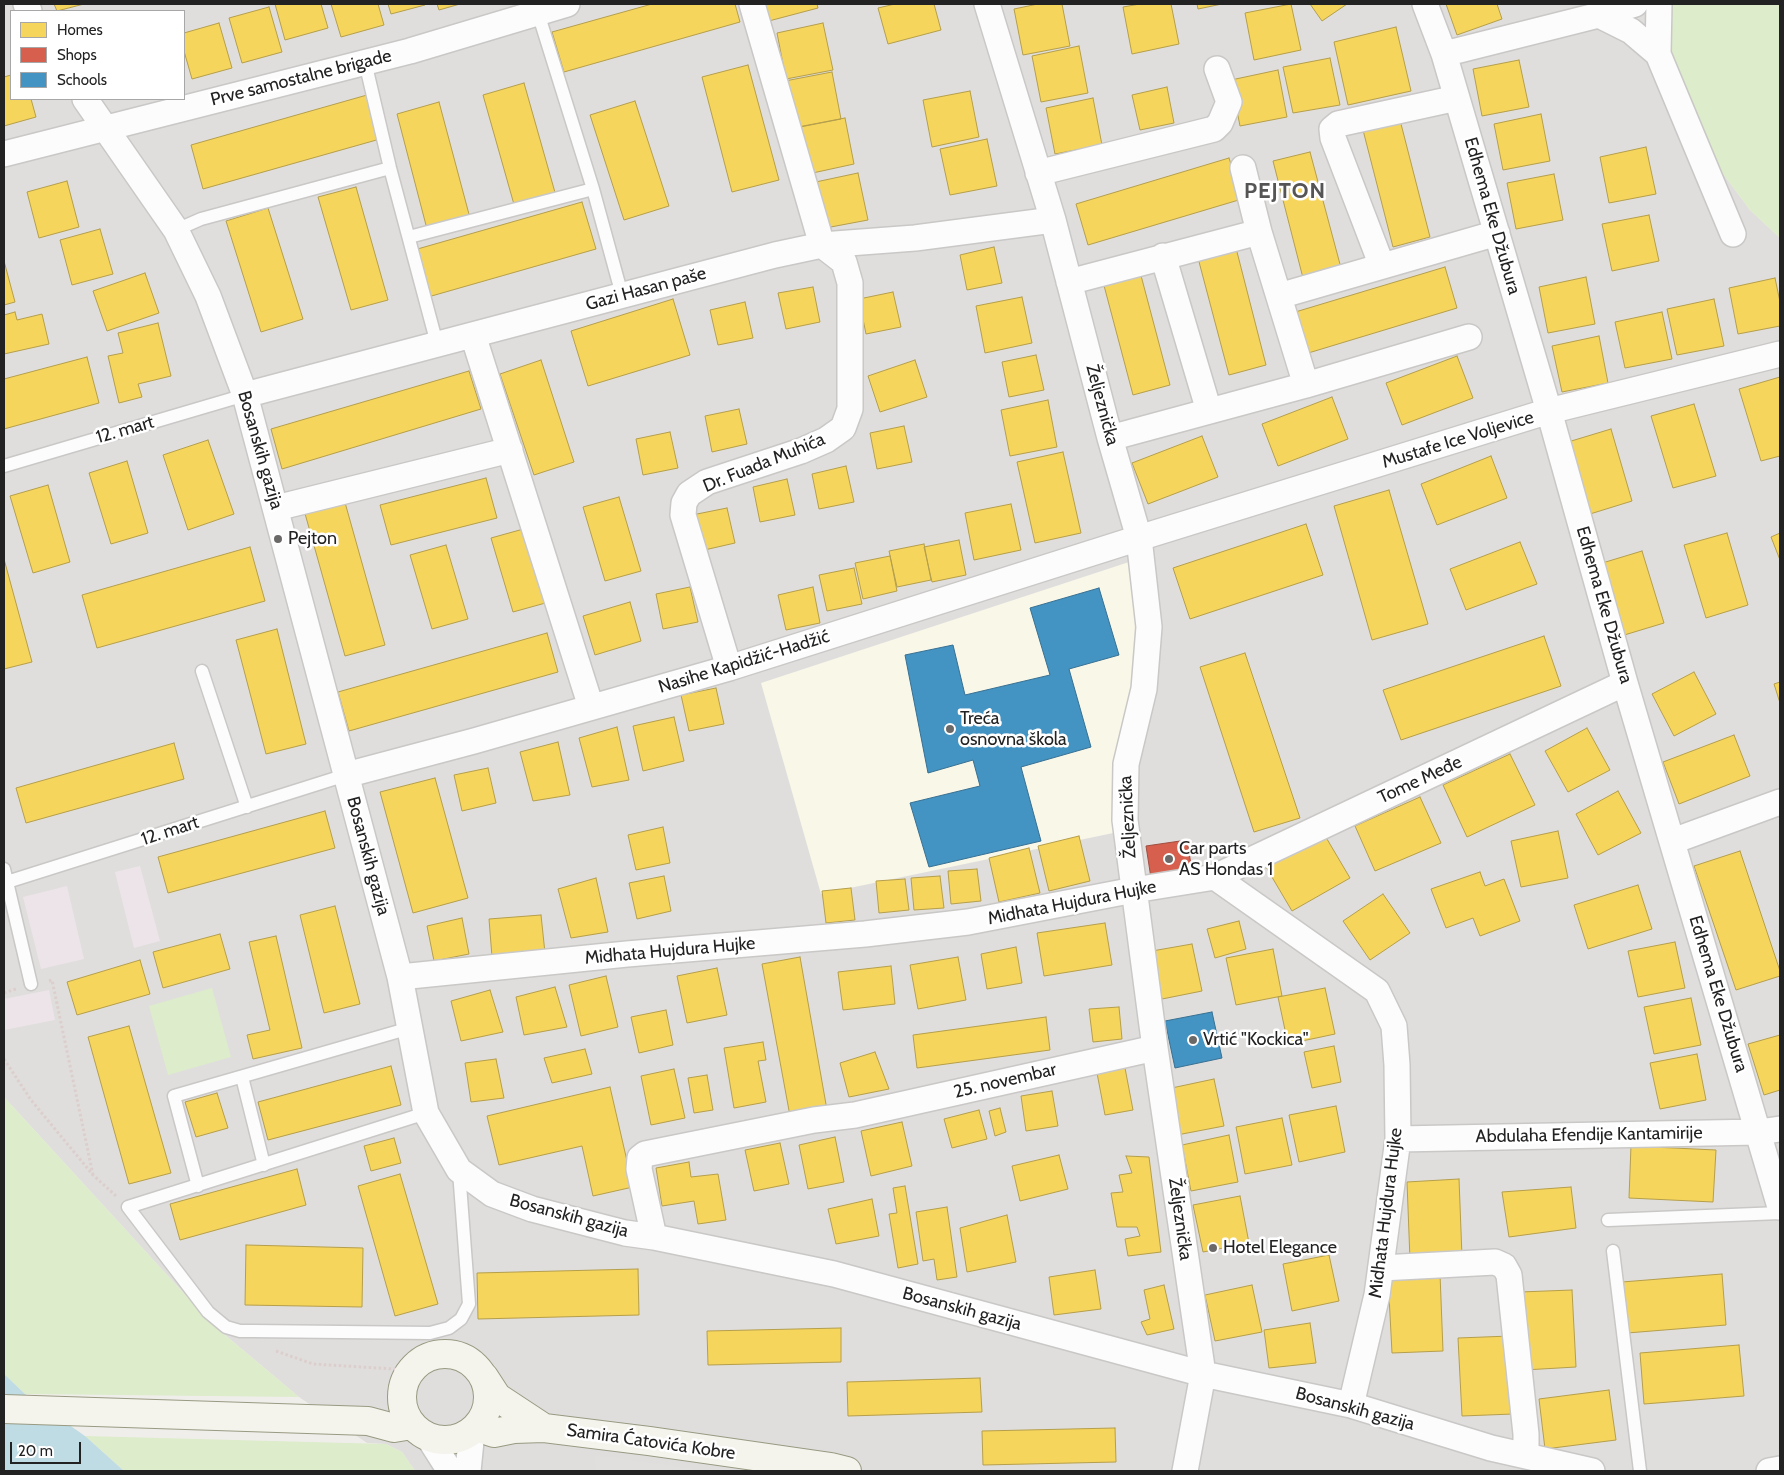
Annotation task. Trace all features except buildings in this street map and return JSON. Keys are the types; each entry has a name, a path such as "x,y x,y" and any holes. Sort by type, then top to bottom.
{"main road":[{"path":"364,1421 393,1404 408,1373 421,1360 434,1354 449,1353 463,1357 475,1365 497,1397 544,1428"},
{"path":"408,1373 402,1388 401,1402 405,1414 421,1431"},
{"path":"4,1409 364,1421 394,1428 421,1431 447,1440 456,1439 474,1429 483,1418 489,1398 484,1377"},
{"name":"Samira Ćatovića Kobre","path":"474,1429 494,1433 514,1429 544,1428 678,1445 847,1471"}],"street":[{"name":"Prve samostalne brigade","path":"4,154 410,51 568,4"},
{"path":"752,4 822,245"},
{"name":"Željeznička","path":"987,4 1053,220 1138,538 1148,627 1144,690 1126,764 1125,820 1155,1048 1203,1374 1185,1471"},
{"name":"Edhema Eke Džubura","path":"1425,4 1444,54 1549,412 1625,683 1673,841 1770,1131 1780,1207"},
{"path":"1444,54 1636,4"},
{"path":"1659,4 1658,54 1733,234"},
{"path":"1599,15 1631,31 1658,54"},
{"path":"1038,173 1214,129 1220,124 1229,102 1217,68"},
{"path":"1382,266 1333,138 1332,129 1338,124 1457,98"},
{"name":"Bosanskih gazija","path":"86,100 176,230 208,296 245,395 400,977 426,1114 459,1170 492,1194 532,1209 625,1233 654,1237 834,1274 1203,1374 1351,1405 1491,1448 1592,1471"},
{"path":"1243,168 1259,232 1306,385"},
{"name":"Gazi Hasan paše","path":"245,395 774,255 822,245 915,238 1053,220"},
{"path":"1069,282 1259,232"},
{"path":"1278,296 1496,233"},
{"name":"Dr. Fuada Muhića","path":"729,668 683,515 684,503 689,494 707,482 802,451 826,440 843,428 850,409 850,283 844,262 822,245"},
{"path":"1163,256 1209,411"},
{"path":"473,335 591,707"},
{"path":"1110,438 1306,385 1469,337"},
{"name":"Mustafe Ice Voljevice","path":"1138,538 1549,412 1780,354"},
{"path":"276,508 510,450"},
{"name":"Nasihe Kapidžić-Hadžić","path":"346,775 729,668 1138,538"},
{"name":"Tome Međe","path":"1215,877 1625,683"},
{"path":"1673,841 1780,802"},
{"name":"Midhata Hujdura Hujke","path":"400,977 627,954 865,934 959,923 1134,890 1215,877 1377,991 1394,1026 1397,1065 1398,1139 1377,1296 1351,1405"},
{"name":"25. novembar","path":"654,1237 639,1169 640,1158 645,1154 814,1120 855,1115 1155,1048"},
{"name":"Abdulaha Efendije Kantamirije","path":"1398,1139 1770,1131"},
{"path":"1381,1268 1495,1262 1504,1266 1509,1275 1526,1434 1526,1456"},
{"path":"468,1471 474,1429"},
{"path":"421,1431 450,1471"},
{"path":"1768,1471 1780,1469"}],"lane":[{"path":"538,12 593,188 622,295"},
{"path":"365,62 390,168 437,344"},
{"path":"176,230 201,219 390,168"},
{"path":"409,237 593,188"},
{"name":"12. mart","path":"4,466 245,395"},
{"path":"202,671 247,806"},
{"name":"12. mart","path":"8,882 346,775"},
{"path":"4,869 31,984"},
{"path":"198,1186 174,1096 410,1028"},
{"path":"242,1077 264,1165"},
{"path":"426,1114 128,1207 208,1312 226,1327 252,1332 430,1333 448,1328 461,1319 469,1304 459,1170"},
{"path":"1608,1220 1780,1213"},
{"path":"1613,1251 1640,1471"}],"path":[{"path":"31,984 52,980 93,1174"},
{"path":"4,1059 31,1100 93,1174 128,1207"},
{"path":"268,1348 313,1364 408,1373"}],"shaded area":[{"path":"4,4 1666,4 1671,104 1750,210 1780,238 1780,1471 415,1471 402,1452 386,1444 367,1443 299,1397 212,1324 4,1097"},
{"name":"Treća osnovna škola","path":"1129,562 1142,643 1118,832 821,894 761,683"},
{"path":"140,866 160,941 134,948 115,872"},
{"path":"67,886 84,959 41,969 23,897"},
{"path":"49,990 55,1020 4,1030 4,999"},
{"path":"595,1455 708,1471 596,1471"}],"green space":[{"path":"1666,4 1780,4 1780,238 1750,210 1671,104"},
{"path":"212,988 231,1057 168,1075 149,1006"},
{"path":"4,1097 212,1324 299,1397 25,1394 4,1374"},
{"path":"85,1436 386,1444 402,1452 415,1471 124,1471"}],"water":[{"path":"4,1374 25,1394 85,1436 124,1471 4,1471"}],"place":[{"name":"Pejton","path":"278,539"},
{"name":"Treća osnovna škola","path":"950,729"},
{"name":"Car parts AS Hondas 1","path":"1169,859"},
{"name":"Vrtić \"Kockica\"","path":"1193,1040"},
{"name":"Hotel Elegance","path":"1213,1248"}],"district":[{"name":"PEJTON","path":"1285,192"}]}
